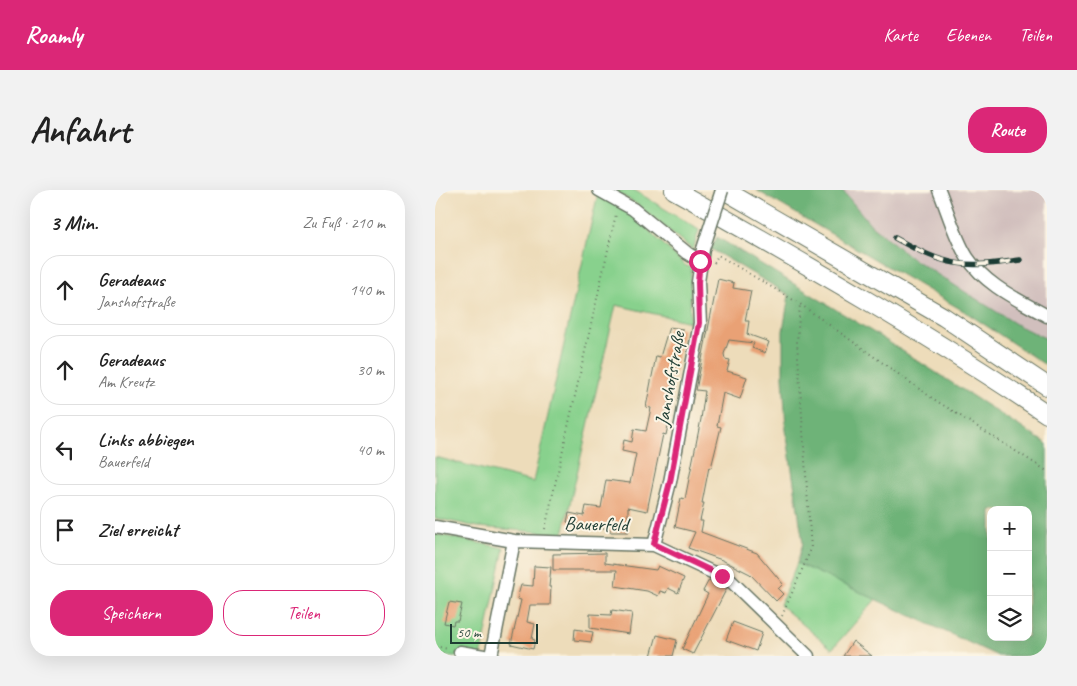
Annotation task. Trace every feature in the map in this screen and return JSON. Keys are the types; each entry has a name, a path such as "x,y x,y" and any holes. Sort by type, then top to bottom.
{"highway":[{"path":"674,190 845,286 938,342 1047,414"},
{"path":"723,190 944,317 1047,386"}],"street":[{"path":"599,190 633,209 687,254 700,261"},
{"name":"Janshofstraße","path":"654,544 666,502 699,323 698,282 700,261 723,190"},
{"path":"939,190 966,256 978,271 1010,296 1047,316"},
{"name":"Bauerfeld","path":"435,527 514,541 654,544 731,581 808,656"},
{"path":"491,656 514,541"},
{"path":"454,650 484,656"}],"path":[{"path":"542,541 617,208"},
{"path":"718,255 801,304 932,398 1047,471"},
{"path":"778,626 811,549 797,342 801,304"},
{"path":"435,646 454,650"}],"shaded area":[{"path":"842,190 1047,190 1047,339 1019,326 913,259 871,225"}],"green space":[{"path":"612,190 634,190 699,230 693,250 635,203"},
{"path":"756,190 842,190 871,225 913,259 1019,326 1047,339 1047,366 967,313"},
{"path":"598,193 636,218 686,266 691,267 690,322 616,305 563,534 478,527 435,518 435,457 533,482"},
{"path":"717,237 876,334 1047,444 1047,656 998,656 797,563 803,543 786,430 783,376 783,331 789,295 711,249"},
{"path":"435,534 504,548 481,656 435,656"},
{"path":"797,563 876,599 832,649 780,605"}],"building":[{"path":"718,279 734,283 733,288 751,291 745,321 749,321 747,334 769,342 765,353 752,348 754,343 729,340 724,354 725,359 730,360 727,371 747,377 740,399 723,393 717,426 721,427 711,468 709,467 702,503 704,503 700,521 703,521 701,532 757,553 783,584 778,589 783,594 776,601 750,574 722,560 688,548 695,532 675,527 681,498 685,499 701,419 705,391 696,390"},
{"path":"669,327 683,329 665,420 669,421 666,435 663,434 647,511 628,507 628,532 610,532 610,529 567,522 569,513 584,516 586,506 601,508 606,480 630,483 636,454 622,451 624,440 632,442 634,429 646,431 651,408 646,407 656,356 660,357"},
{"path":"605,553 605,563 656,570 658,566 684,578 678,593 668,588 666,593 660,591 658,596 647,591 615,586 617,570 553,570 553,554"},
{"path":"534,566 551,567 549,587 551,587 550,605 530,605 527,622 535,624 532,639 535,640 533,649 511,644 521,600 517,599 521,585 533,586"},
{"path":"709,580 727,588 693,654 682,649 708,594 703,591"},
{"path":"449,602 462,604 458,621 454,621 453,625 444,623"},
{"path":"612,610 632,613 629,634 590,628 590,614 611,615"},
{"path":"733,622 762,633 756,651 726,640"},
{"path":"575,629 593,632 591,642 574,640"},
{"path":"657,635 677,640 673,656 651,656"},
{"path":"853,641 872,656 843,656"}],"railway":[{"path":"895,238 928,255 955,263 983,264 1020,260"}],"route":[{"path":"700,261 698,282 699,323 666,502 654,544 722,576"}]}
